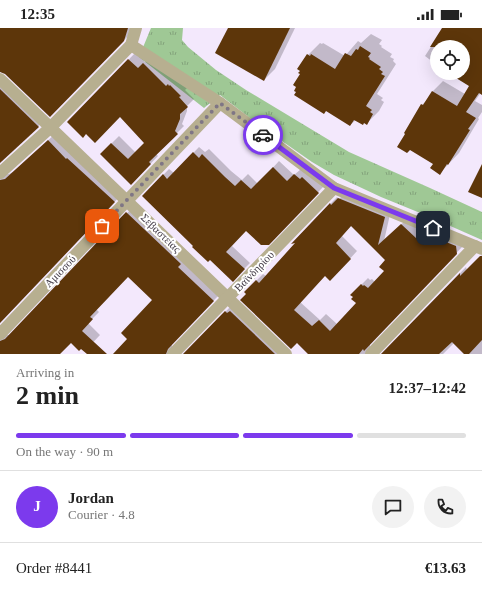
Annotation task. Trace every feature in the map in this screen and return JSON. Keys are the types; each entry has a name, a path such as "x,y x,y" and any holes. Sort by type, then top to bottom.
{"street":[{"path":"0,173 51,127 131,45 136,28"},
{"path":"131,45 220,103 334,188 478,248 371,354"},
{"name":"Σεβαστείας","path":"0,79 286,354"},
{"name":"Αμισσού","path":"0,334 220,103"},
{"name":"Βαϊνδηρίου","path":"173,354 334,188"}],"green space":[{"path":"151,28 183,28 182,40 188,47 216,70 246,90 349,152 482,212 482,240 381,197 334,175 312,162 259,125 220,95 204,108 139,57"}],"building":[{"path":"0,28 128,28 124,41 50,117 5,74 0,72"},
{"path":"228,28 290,28 264,81 215,53"},
{"path":"442,28 482,28 482,95 479,93 466,112 476,118 468,129 470,130 448,165 447,164 440,175 430,168 433,164 410,150 407,153 397,147 421,104 423,105 432,91 457,106 469,86 459,80 470,80 470,40 434,40"},
{"path":"360,46 371,53 368,57 370,58 369,59 381,67 379,69 383,72 381,74 385,76 366,106 372,110 370,112 373,114 367,125 364,123 363,125 354,120 350,126 326,111 324,114 294,95 296,92 294,91 296,87 293,85 300,74 298,73 300,71 297,69 307,54 310,56 311,54 335,69 345,53 351,56"},
{"path":"128,59 138,68 143,63 166,86 168,84 169,86 170,85 181,96 179,97 188,107 180,114 180,119 175,131 178,134 149,162 151,164 131,185 100,154 111,143 128,159 144,143 120,117 95,143 86,134 83,138 67,122"},
{"path":"0,89 39,127 0,163"},
{"path":"48,140 66,159 67,158 115,202 0,323 0,180 5,179"},
{"path":"193,152 199,158 202,154 235,186 241,180 251,189 273,167 287,181 294,174 300,179 302,177 319,193 269,245 261,245 246,231 226,252 245,269 233,282 210,260 208,262 192,247 193,246 142,196 163,174 167,179"},
{"path":"482,164 482,198 468,192"},
{"path":"338,198 385,217 378,245 401,224 416,238 421,232 456,246 457,254 364,351 363,349 359,354 308,354 297,343 291,349 240,300 246,294 244,292 256,280 259,283 295,243 291,244 330,203 331,205","holes":["351,226 385,260 379,267 384,271 368,288 361,284 350,295 353,297 351,299 356,303 330,331 319,320 312,326 294,310 325,276 330,281 351,259 336,243"]},
{"path":"126,212 181,264 178,267 214,301 168,349 166,354 113,354 127,339 121,333 152,300 128,277 90,317 93,319 82,331 107,354 87,354 81,349 79,351 71,343 60,354 0,354 0,341 5,339"},
{"path":"480,256 482,256 482,340 469,354 464,354 452,342 439,354 381,354 460,273 460,276"},
{"path":"225,311 227,313 230,311 275,354 183,354"}],"way so far":[{"path":"102,226 220,103 263,135"}],"route":[{"path":"263,135 334,188 433,228"}]}
